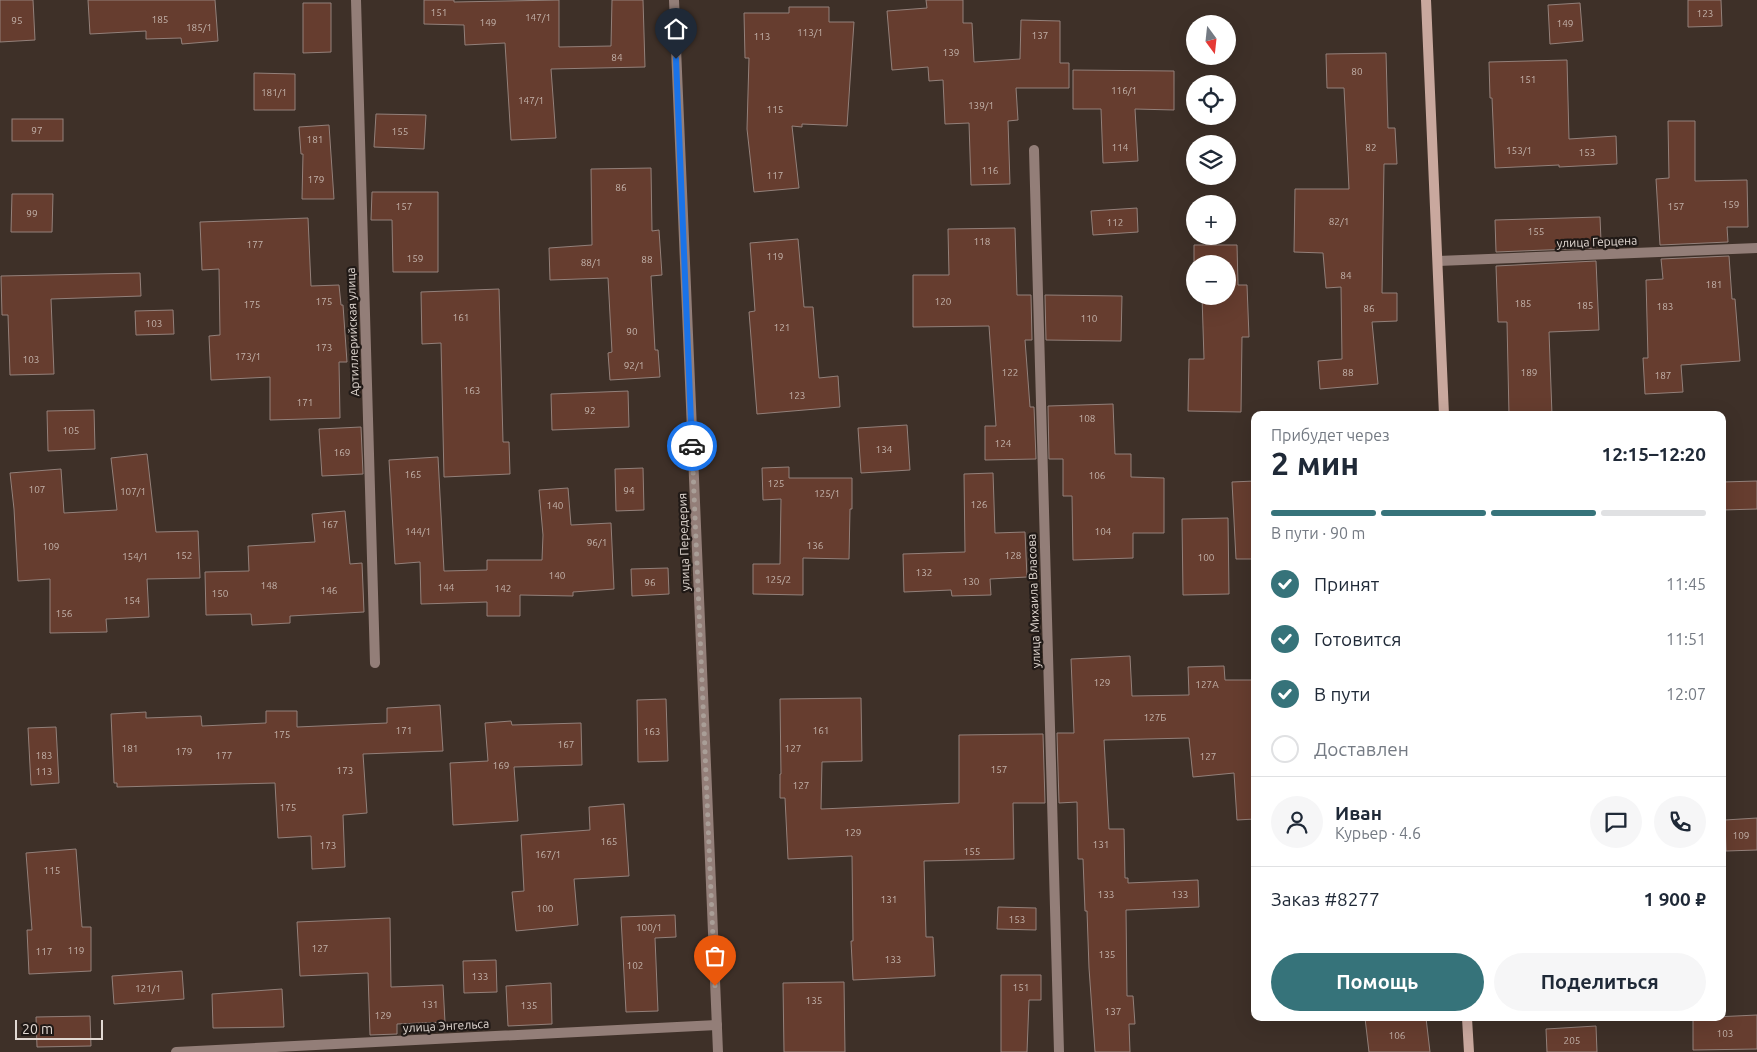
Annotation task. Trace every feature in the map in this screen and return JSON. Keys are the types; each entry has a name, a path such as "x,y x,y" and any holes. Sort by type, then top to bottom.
{"street":[{"name":"Артиллерийская улица","path":"356,0 375,663"},
{"name":"улица Передерия","path":"674,0 718,1052"},
{"path":"1426,0 1444,411"},
{"name":"улица Михаила Власова","path":"1034,150 1060,1052"},
{"name":"улица Герцена","path":"1438,261 1757,248"},
{"path":"1468,1021 1469,1052"},
{"name":"улица Энгельса","path":"176,1052 717,1025"}],"building":[{"path":"0,0 33,0 35,40 0,42"},
{"path":"88,0 215,0 218,41 182,44 181,38 146,39 146,31 90,34"},
{"path":"424,0 454,0 454,2 559,0 559,47 611,46 612,0 643,0 645,67 551,69 556,138 511,140 505,43 465,45 464,25 424,24"},
{"path":"926,0 963,0 963,23 972,23 974,62 1020,59 1021,20 1060,21 1060,63 1069,63 1069,88 1016,88 1018,120 1008,121 1010,184 971,185 969,123 945,124 943,80 929,81 928,67 892,70 887,11 927,8"},
{"path":"1688,0 1721,0 1722,26 1688,27"},
{"path":"303,3 331,3 331,52 303,53"},
{"path":"1580,3 1583,41 1550,44 1548,5"},
{"path":"789,7 829,7 829,22 854,22 847,126 802,124 802,127 792,126 799,188 754,192 747,129 749,58 745,58 744,13 789,13"},
{"path":"1386,53 1388,128 1395,128 1397,164 1384,164 1382,293 1397,293 1397,321 1372,322 1378,384 1320,389 1318,361 1342,359 1341,287 1326,288 1323,253 1294,252 1295,189 1349,189 1344,88 1327,88 1326,54"},
{"path":"1567,60 1569,139 1616,136 1617,164 1495,168 1489,62"},
{"path":"1073,70 1174,71 1174,110 1135,109 1138,161 1103,163 1101,109 1073,109"},
{"path":"254,73 295,74 295,110 254,110"},
{"path":"376,114 426,115 424,149 374,147"},
{"path":"12,119 63,119 63,141 12,141"},
{"path":"1668,121 1695,121 1695,181 1747,180 1748,227 1727,227 1728,242 1660,245 1656,179 1669,178"},
{"path":"329,125 334,199 302,199 303,154 301,154 299,127"},
{"path":"651,168 652,231 659,230 662,275 651,276 655,350 658,350 660,377 610,380 608,353 612,352 608,278 550,280 549,248 592,245 591,169"},
{"path":"372,192 438,192 438,272 393,272 392,220 371,220"},
{"path":"12,194 53,194 52,232 11,232"},
{"path":"1137,208 1138,232 1093,235 1091,211"},
{"path":"1600,217 1601,241 1595,241 1595,248 1496,252 1495,220"},
{"path":"308,218 311,286 339,285 341,305 343,305 347,362 339,362 340,418 270,420 270,377 211,380 209,336 220,335 219,269 202,270 200,222"},
{"path":"1015,228 1017,295 1031,295 1032,340 1025,340 1030,407 1034,407 1036,459 985,460 985,426 996,426 989,326 913,327 913,275 949,275 948,229"},
{"path":"798,239 804,307 813,307 819,378 838,376 840,407 757,414 749,312 755,311 750,243"},
{"path":"1194,245 1237,245 1238,285 1247,285 1249,337 1242,337 1241,412 1188,411 1189,359 1204,359 1202,305 1236,305 1236,255 1194,255"},
{"path":"1729,256 1740,361 1681,365 1683,392 1645,394 1643,358 1648,358 1646,280 1663,279 1661,259"},
{"path":"1596,261 1599,330 1549,332 1552,411 1509,411 1507,322 1498,322 1496,266"},
{"path":"140,273 141,296 51,299 54,374 10,375 8,315 2,315 1,276"},
{"path":"499,289 503,442 509,442 510,474 444,477 441,343 422,344 421,292"},
{"path":"1045,295 1122,296 1121,341 1046,340"},
{"path":"173,310 174,334 136,335 135,311"},
{"path":"628,391 629,427 552,430 551,394"},
{"path":"1113,404 1115,454 1131,454 1131,477 1164,478 1164,533 1133,533 1133,558 1073,560 1072,496 1063,496 1063,459 1049,459 1048,406"},
{"path":"94,410 95,449 48,451 47,411"},
{"path":"907,425 910,470 861,473 858,428"},
{"path":"361,427 363,474 322,476 319,429"},
{"path":"147,454 156,532 198,531 200,578 147,579 149,617 106,619 107,632 50,633 50,579 18,581 10,473 61,469 64,513 117,510 111,458"},
{"path":"438,457 444,571 487,570 487,560 542,560 543,535 539,490 568,488 571,525 611,523 614,589 573,592 573,596 520,595 520,616 487,616 487,602 421,604 420,562 395,564 389,460"},
{"path":"789,467 789,478 852,478 849,559 803,558 803,595 753,594 753,564 780,564 781,499 763,500 762,468"},
{"path":"643,468 644,510 616,511 615,469"},
{"path":"993,473 995,533 1025,532 1027,577 990,579 991,595 952,596 951,590 904,592 903,554 965,552 964,474"},
{"path":"1251,481 1251,559 1236,559 1232,482"},
{"path":"1757,481 1757,509 1726,510 1726,482"},
{"path":"345,511 350,564 362,563 364,612 290,616 290,623 252,625 251,614 206,615 205,572 249,571 248,546 315,542 312,514"},
{"path":"1228,518 1229,594 1183,595 1182,519"},
{"path":"668,568 669,594 632,596 631,569"},
{"path":"1130,656 1132,696 1189,695 1188,667 1224,666 1225,680 1251,680 1251,819 1237,820 1234,773 1193,777 1189,738 1104,740 1109,829 1124,829 1125,878 1128,878 1128,883 1198,880 1199,907 1126,910 1127,996 1133,996 1135,1024 1129,1024 1130,1052 1095,1052 1083,859 1078,859 1077,802 1059,803 1057,733 1074,733 1071,659"},
{"path":"861,698 862,761 822,762 821,809 959,803 959,735 1043,734 1045,803 1013,803 1014,859 924,861 926,937 933,937 935,976 853,980 851,941 853,941 852,856 788,859 785,798 780,798 780,699"},
{"path":"666,699 668,761 638,762 637,700"},
{"path":"440,705 443,751 363,754 367,813 343,815 345,867 312,869 311,836 278,838 275,783 117,787 117,783 114,783 111,714 146,712 146,718 201,716 202,726 266,723 266,711 297,711 297,727 387,723 387,708"},
{"path":"511,721 512,725 581,723 582,765 514,767 518,821 453,825 450,763 488,761 485,723"},
{"path":"56,727 59,783 31,785 28,728"},
{"path":"624,804 629,876 574,879 578,925 516,931 512,892 524,891 521,835 590,830 589,807"},
{"path":"1757,818 1757,850 1726,851 1726,820"},
{"path":"76,849 82,927 91,927 91,971 29,974 27,930 32,930 26,853"},
{"path":"998,907 1036,908 1036,930 997,929"},
{"path":"675,915 676,937 655,938 658,1011 626,1012 621,917"},
{"path":"390,918 391,987 443,985 445,1022 397,1024 397,1034 370,1035 368,973 300,976 297,922"},
{"path":"496,960 497,992 464,993 463,961"},
{"path":"182,971 184,999 114,1004 112,976"},
{"path":"1001,975 1041,975 1041,1000 1029,1000 1027,1052 1001,1052"},
{"path":"844,982 845,1052 784,1052 783,983"},
{"path":"551,983 552,1024 508,1026 506,986"},
{"path":"282,989 284,1027 213,1028 212,994"},
{"path":"1757,1015 1757,1049 1693,1050 1693,1021 1726,1021 1726,1016"},
{"path":"90,1016 91,1046 37,1047 36,1017"},
{"path":"1365,1021 1426,1021 1430,1052 1369,1052"},
{"path":"1596,1026 1597,1052 1547,1052 1546,1029"}],"way so far":[{"path":"692,446 715,986"}],"route":[{"path":"676,59 692,446"}]}
